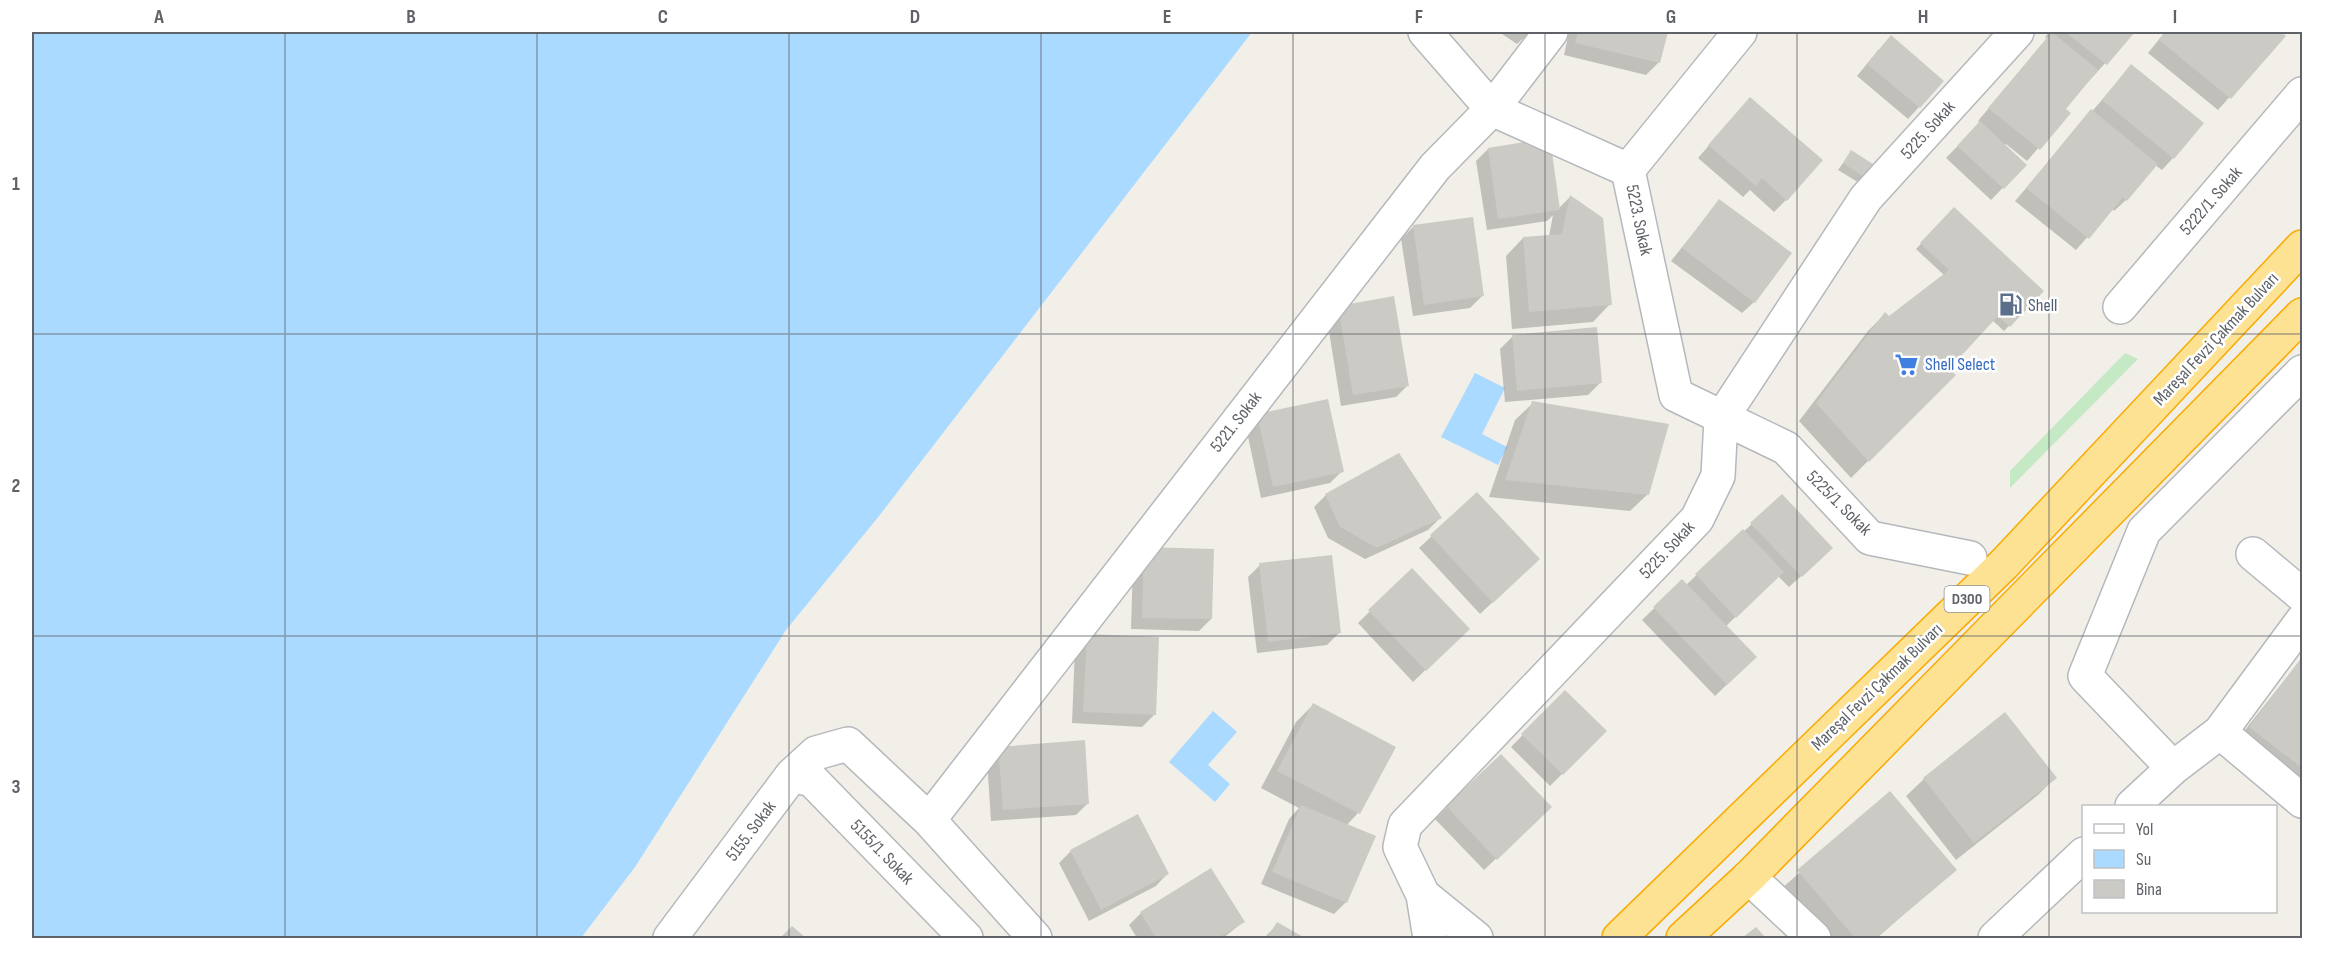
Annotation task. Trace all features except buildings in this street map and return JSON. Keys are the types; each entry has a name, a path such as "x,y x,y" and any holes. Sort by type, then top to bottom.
{"highway":[{"name":"Mareşal Fevzi Çakmak Bulvarı","path":"1619,939 2004,564 2302,247"},
{"name":"D300","path":"1683,939 1749,877 2160,463 2302,315"}],"street":[{"path":"1425,32 1492,108 1628,170"},
{"name":"5221. Sokak","path":"929,820 1435,167 1492,108 1551,32"},
{"name":"5223. Sokak","path":"1721,419 1676,395 1628,170 1740,32"},
{"name":"5225. Sokak","path":"1424,895 1400,847 1406,825 1697,519 1718,476 1721,419 1866,198 2017,32"},
{"name":"5222/1. Sokak","path":"2120,307 2302,94"},
{"path":"2173,768 2085,676 2144,531 2302,372"},
{"name":"5225/1. Sokak","path":"1721,419 1786,448 1870,538 1970,558"},
{"path":"2160,463 2216,459"},
{"path":"2253,554 2302,596"},
{"path":"2135,805 2173,768 2220,732 2302,621"},
{"path":"2220,732 2302,801"},
{"name":"5155. Sokak","path":"670,939 792,775 816,753 848,744 929,820"},
{"name":"5155/1. Sokak","path":"792,775 812,780 966,939"},
{"path":"929,820 1035,939"},
{"path":"1995,939 2082,856"},
{"path":"1749,877 1814,939"},
{"path":"1424,895 1430,939"},
{"path":"1424,895 1476,939"}],"green space":[{"path":"2125,353 2138,359 2010,488 2010,471"}],"water":[{"path":"32,32 1252,32 879,516 786,630 635,867 581,938 32,938"},
{"path":"1475,373 1505,388 1482,434 1507,447 1498,465 1441,437"},
{"path":"1213,711 1237,732 1208,765 1230,784 1215,802 1169,762"}],"place":[{"name":"Shell","path":"2010,305"},
{"name":"Shell Select","path":"1907,364"}]}
